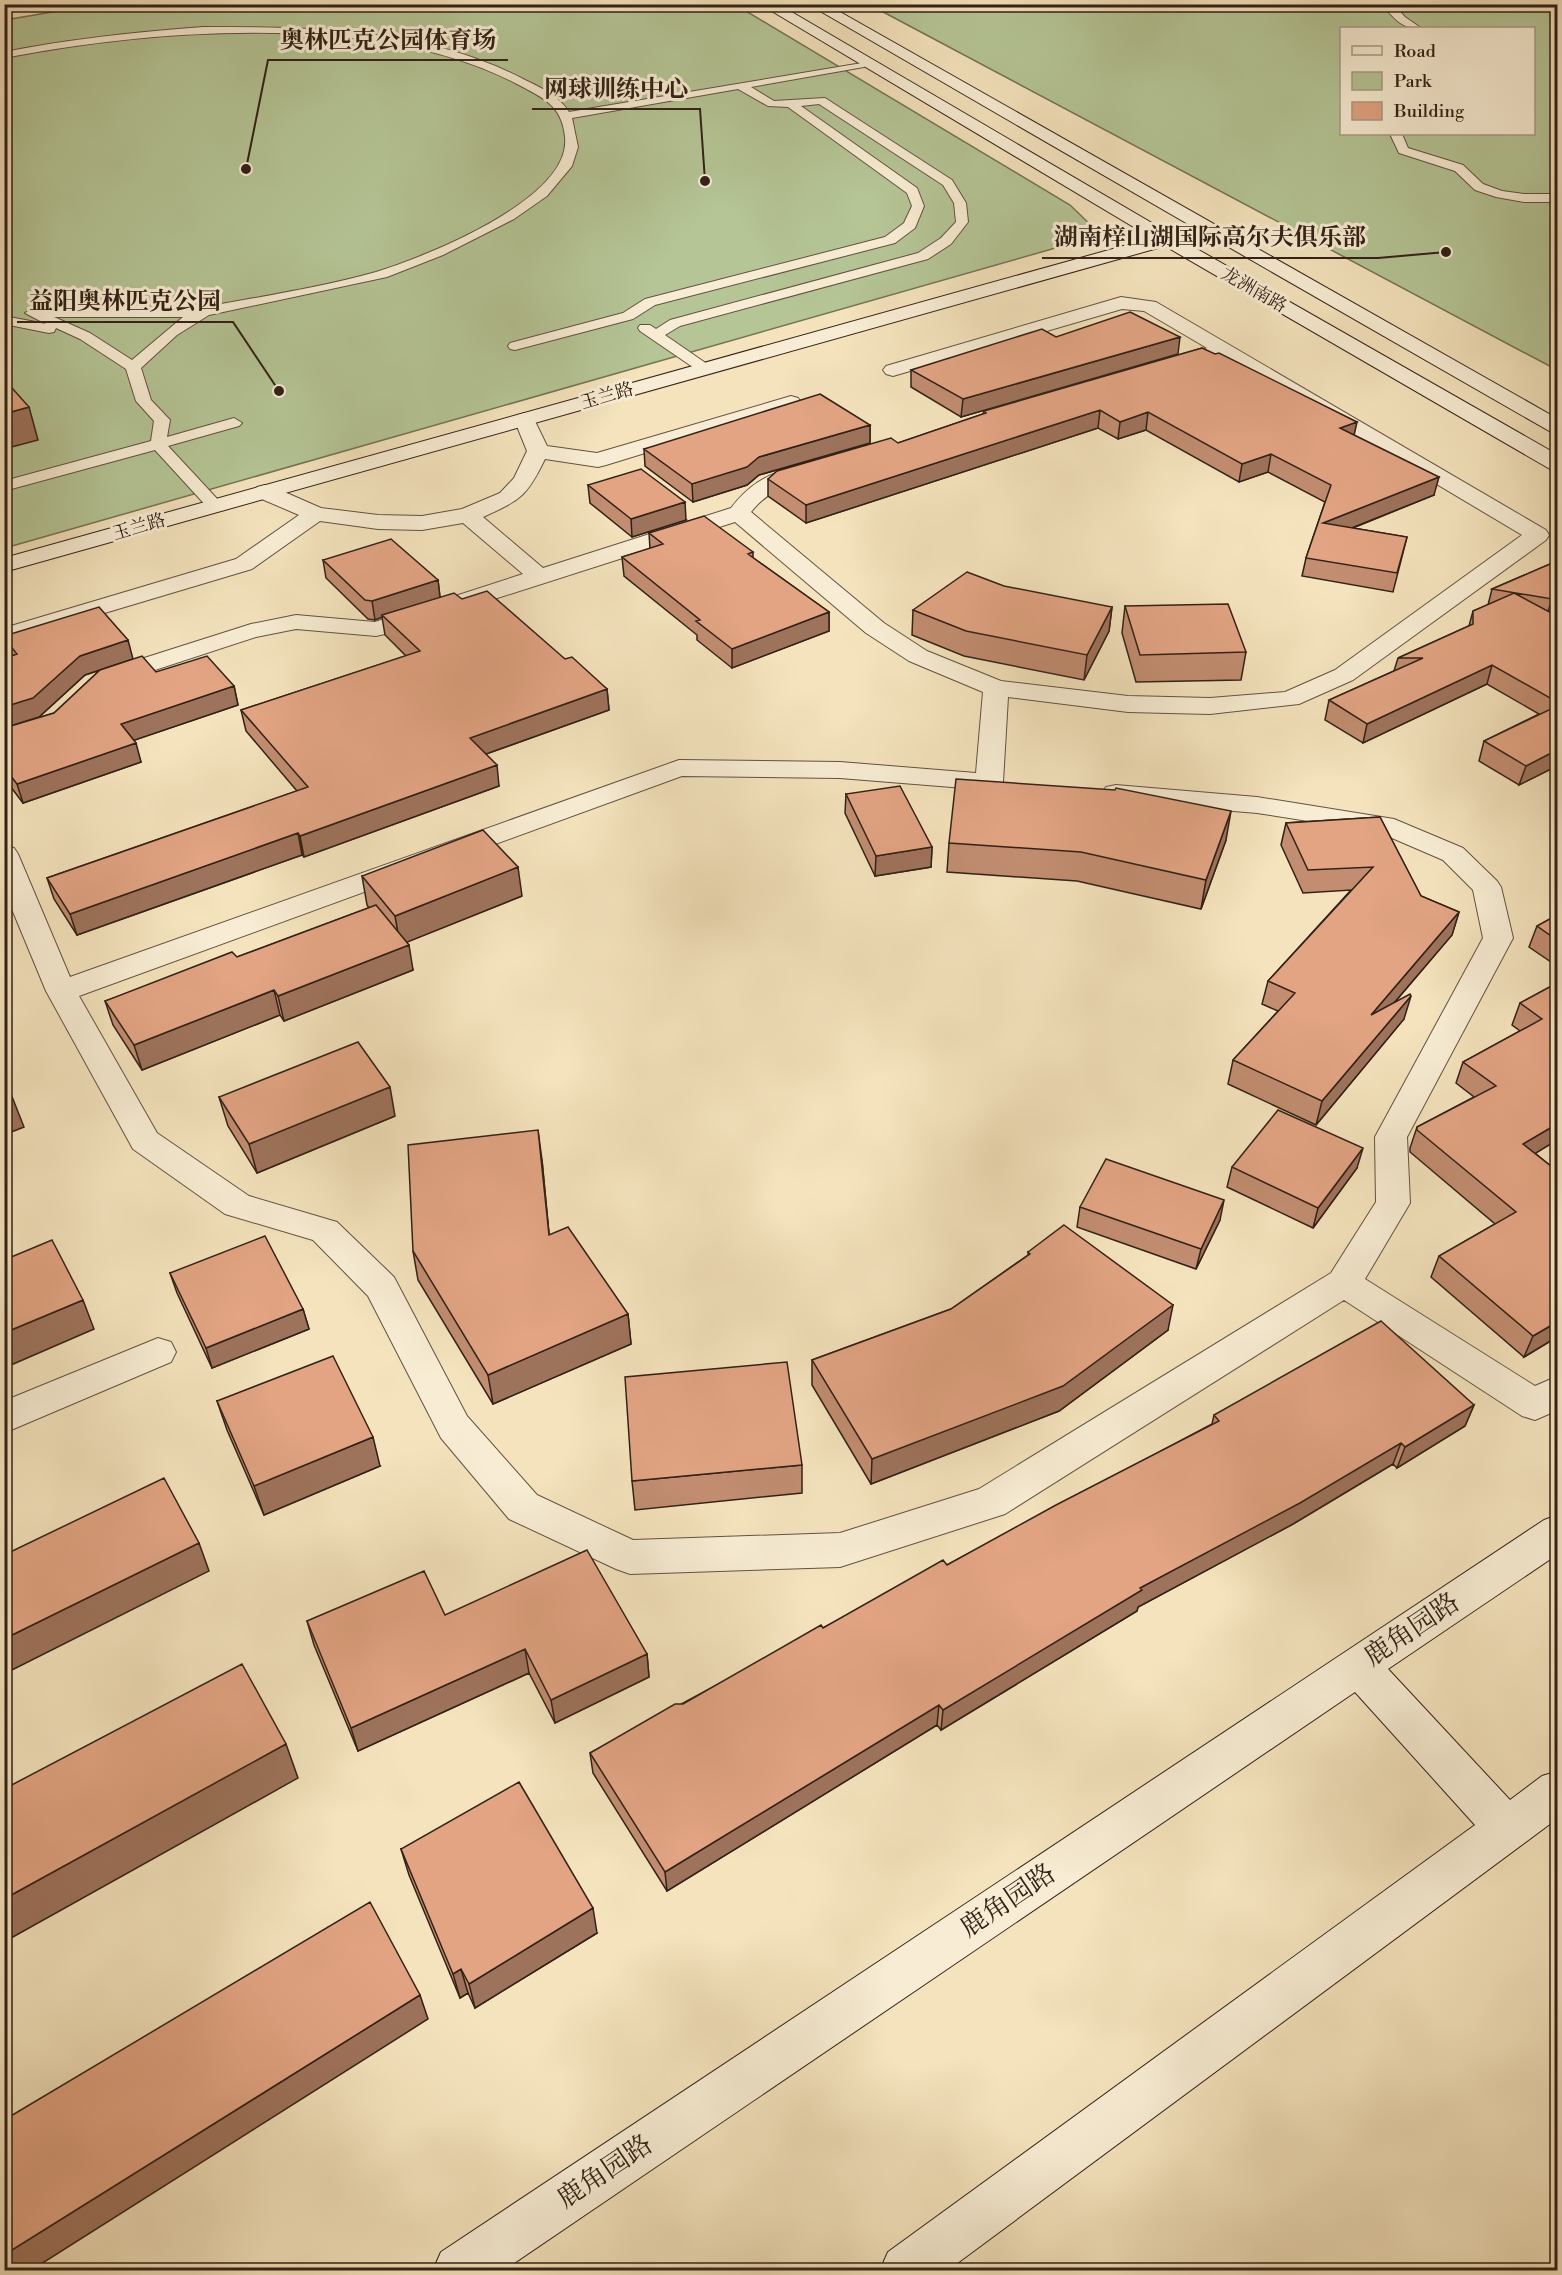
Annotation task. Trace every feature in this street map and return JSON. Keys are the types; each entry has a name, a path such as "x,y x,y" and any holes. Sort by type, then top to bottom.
{"street":[{"path":"4,9 30,4"},
{"name":"龙洲南路","path":"766,4 864,64 1557,464"},
{"name":"龙洲南路","path":"815,4 1557,428"},
{"name":"玉兰路","path":"4,565 1209,228"},
{"path":"739,513 875,628 918,656 996,688 1128,704 1210,706 1290,699 1344,675 1548,542 1149,306 1121,303 893,370"},
{"path":"1190,359 1224,349"},
{"path":"538,451 598,460 791,402"},
{"path":"265,492 316,514 378,522 422,522 468,515 508,498 524,480 538,451 525,419"},
{"path":"87,690 95,682 251,631 296,622 376,629 739,513 750,497 768,482 825,465"},
{"path":"4,636 244,564 316,514"},
{"path":"468,515 540,577"},
{"path":"989,782 996,688"},
{"path":"61,991 679,768 840,770 1024,785"},
{"path":"4,854 61,991 145,1141 237,1204 325,1231 381,1287 454,1427 523,1507 630,1557 840,1550 991,1502 1344,1284 1393,1203 1391,1137 1498,938 1487,888 1453,854 1384,825 1257,805 1082,790"},
{"path":"1344,1284 1535,1405 1557,1391"},
{"path":"4,1418 158,1352"},
{"name":"鹿角园路","path":"459,2271 1557,1532"},
{"path":"1358,1666 1507,1828"},
{"path":"906,2271 1557,1791"}],"lane":[{"path":"1387,4 1401,19 1414,27"},
{"path":"4,55 105,38 198,31 276,30 354,35 431,48 490,64 519,76 559,105 572,132 571,154 560,175 537,199 487,229 412,263 368,279 200,313 32,313 85,336 133,367 144,401 162,420 158,444"},
{"path":"564,116 864,64"},
{"path":"656,335 675,323 923,256 946,241 962,222 960,203 948,183 821,100 772,104 740,85"},
{"path":"515,346 628,316 650,302 890,240 910,225 918,206 913,191 791,104"},
{"path":"1396,135 1403,150 1459,168 1479,187 1500,194 1524,198 1557,198"},
{"path":"133,367 167,337 200,313"},
{"path":"628,316 705,369"},
{"path":"4,320 85,336"},
{"path":"4,486 234,423"},
{"path":"158,444 215,506"}],"green space":[{"path":"100,4 736,5 1070,205 1101,235 5,548 5,20"},
{"path":"870,5 1557,5 1557,370"}],"building":[{"path":"1130,312 1180,337 963,399 911,370 1042,329 1056,337"},
{"path":"1202,348 1215,354 1219,353 1357,422 1340,428 1439,477 1323,523 1407,537 1397,573 1306,558 1331,485 1271,454 1242,464 1148,412 1120,422 1100,410 806,505 768,479 777,471 891,438 898,443 986,413 984,411"},
{"path":"4,379 29,407 4,414"},
{"path":"820,394 870,425 759,457 747,467 692,484 644,449"},
{"path":"641,469 685,502 631,519 588,485"},
{"path":"704,516 753,552 748,554 829,612 732,649 622,557 663,544 649,533"},
{"path":"391,539 438,580 372,601 365,600 323,560"},
{"path":"1557,561 1557,596 1552,599 1492,589"},
{"path":"967,572 1004,586 1112,607 1087,655 966,631 913,610"},
{"path":"487,591 565,659 572,657 607,689 470,738 497,765 300,836 298,833 70,914 47,878 308,787 241,710 420,651 382,615 454,593 462,599"},
{"path":"1514,593 1557,616 1557,702 1492,665 1367,724 1329,700 1423,658 1398,658 1473,624 1473,611"},
{"path":"1228,604 1246,652 1140,655 1125,606"},
{"path":"99,607 128,640 80,656 33,698 4,707 4,658 17,654 4,636"},
{"path":"142,656 156,672 207,656 234,686 121,724 136,743 17,784 4,767 4,728 54,713 100,670"},
{"path":"1557,708 1557,750 1526,766 1484,741"},
{"path":"956,779 1115,790 1116,788 1231,811 1206,880 1081,852 949,843"},
{"path":"900,786 932,847 876,856 846,794"},
{"path":"1380,817 1421,896 1459,912 1371,1015 1410,994 1411,996 1322,1101 1233,1060 1295,993 1268,981 1373,867 1308,870 1286,823"},
{"path":"483,830 518,867 395,916 362,876"},
{"path":"376,905 409,945 278,996 274,990 134,1045 105,1001 232,952 237,957"},
{"path":"1557,915 1557,940 1537,926"},
{"path":"1557,983 1557,1124 1523,1144 1557,1171 1557,1322 1533,1336 1439,1256 1516,1212 1417,1130 1417,1127 1496,1086 1463,1062 1542,1019 1520,1003"},
{"path":"358,1042 390,1087 249,1144 219,1097"},
{"path":"4,1081 9,1089 4,1091"},
{"path":"1278,1110 1363,1148 1318,1208 1232,1167"},
{"path":"538,1130 549,1235 568,1227 628,1314 488,1375 413,1251 408,1145"},
{"path":"1106,1159 1224,1200 1201,1249 1080,1207"},
{"path":"1064,1225 1173,1305 1063,1386 872,1459 812,1360 951,1309 1030,1254 1028,1252"},
{"path":"265,1236 303,1309 206,1348 170,1273"},
{"path":"52,1240 83,1300 4,1333 4,1260"},
{"path":"1381,1321 1474,1405 1405,1447 1401,1443 1300,1503 1140,1588 1142,1590 943,1710 939,1705 665,1872 590,1753 675,1704 683,1704 821,1625 823,1628 943,1560 947,1565 1056,1505 1219,1421 1214,1415"},
{"path":"333,1356 373,1437 254,1486 217,1401"},
{"path":"787,1362 802,1465 632,1481 625,1377"},
{"path":"164,1478 199,1543 4,1639 4,1555"},
{"path":"587,1550 647,1654 551,1700 525,1649 351,1728 307,1621 424,1571 445,1615"},
{"path":"242,1664 286,1744 4,1899 4,1789"},
{"path":"519,1782 593,1908 469,1984 461,1969 453,1974 401,1849"},
{"path":"370,1902 420,1995 4,2255 4,2120"}],"place":[{"name":"奥林匹克公园体育场","path":"246,169"},
{"name":"网球训练中心","path":"705,181"},
{"name":"湖南梓山湖国际高尔夫俱乐部","path":"1446,252"},
{"name":"益阳奥林匹克公园","path":"279,391"}]}
